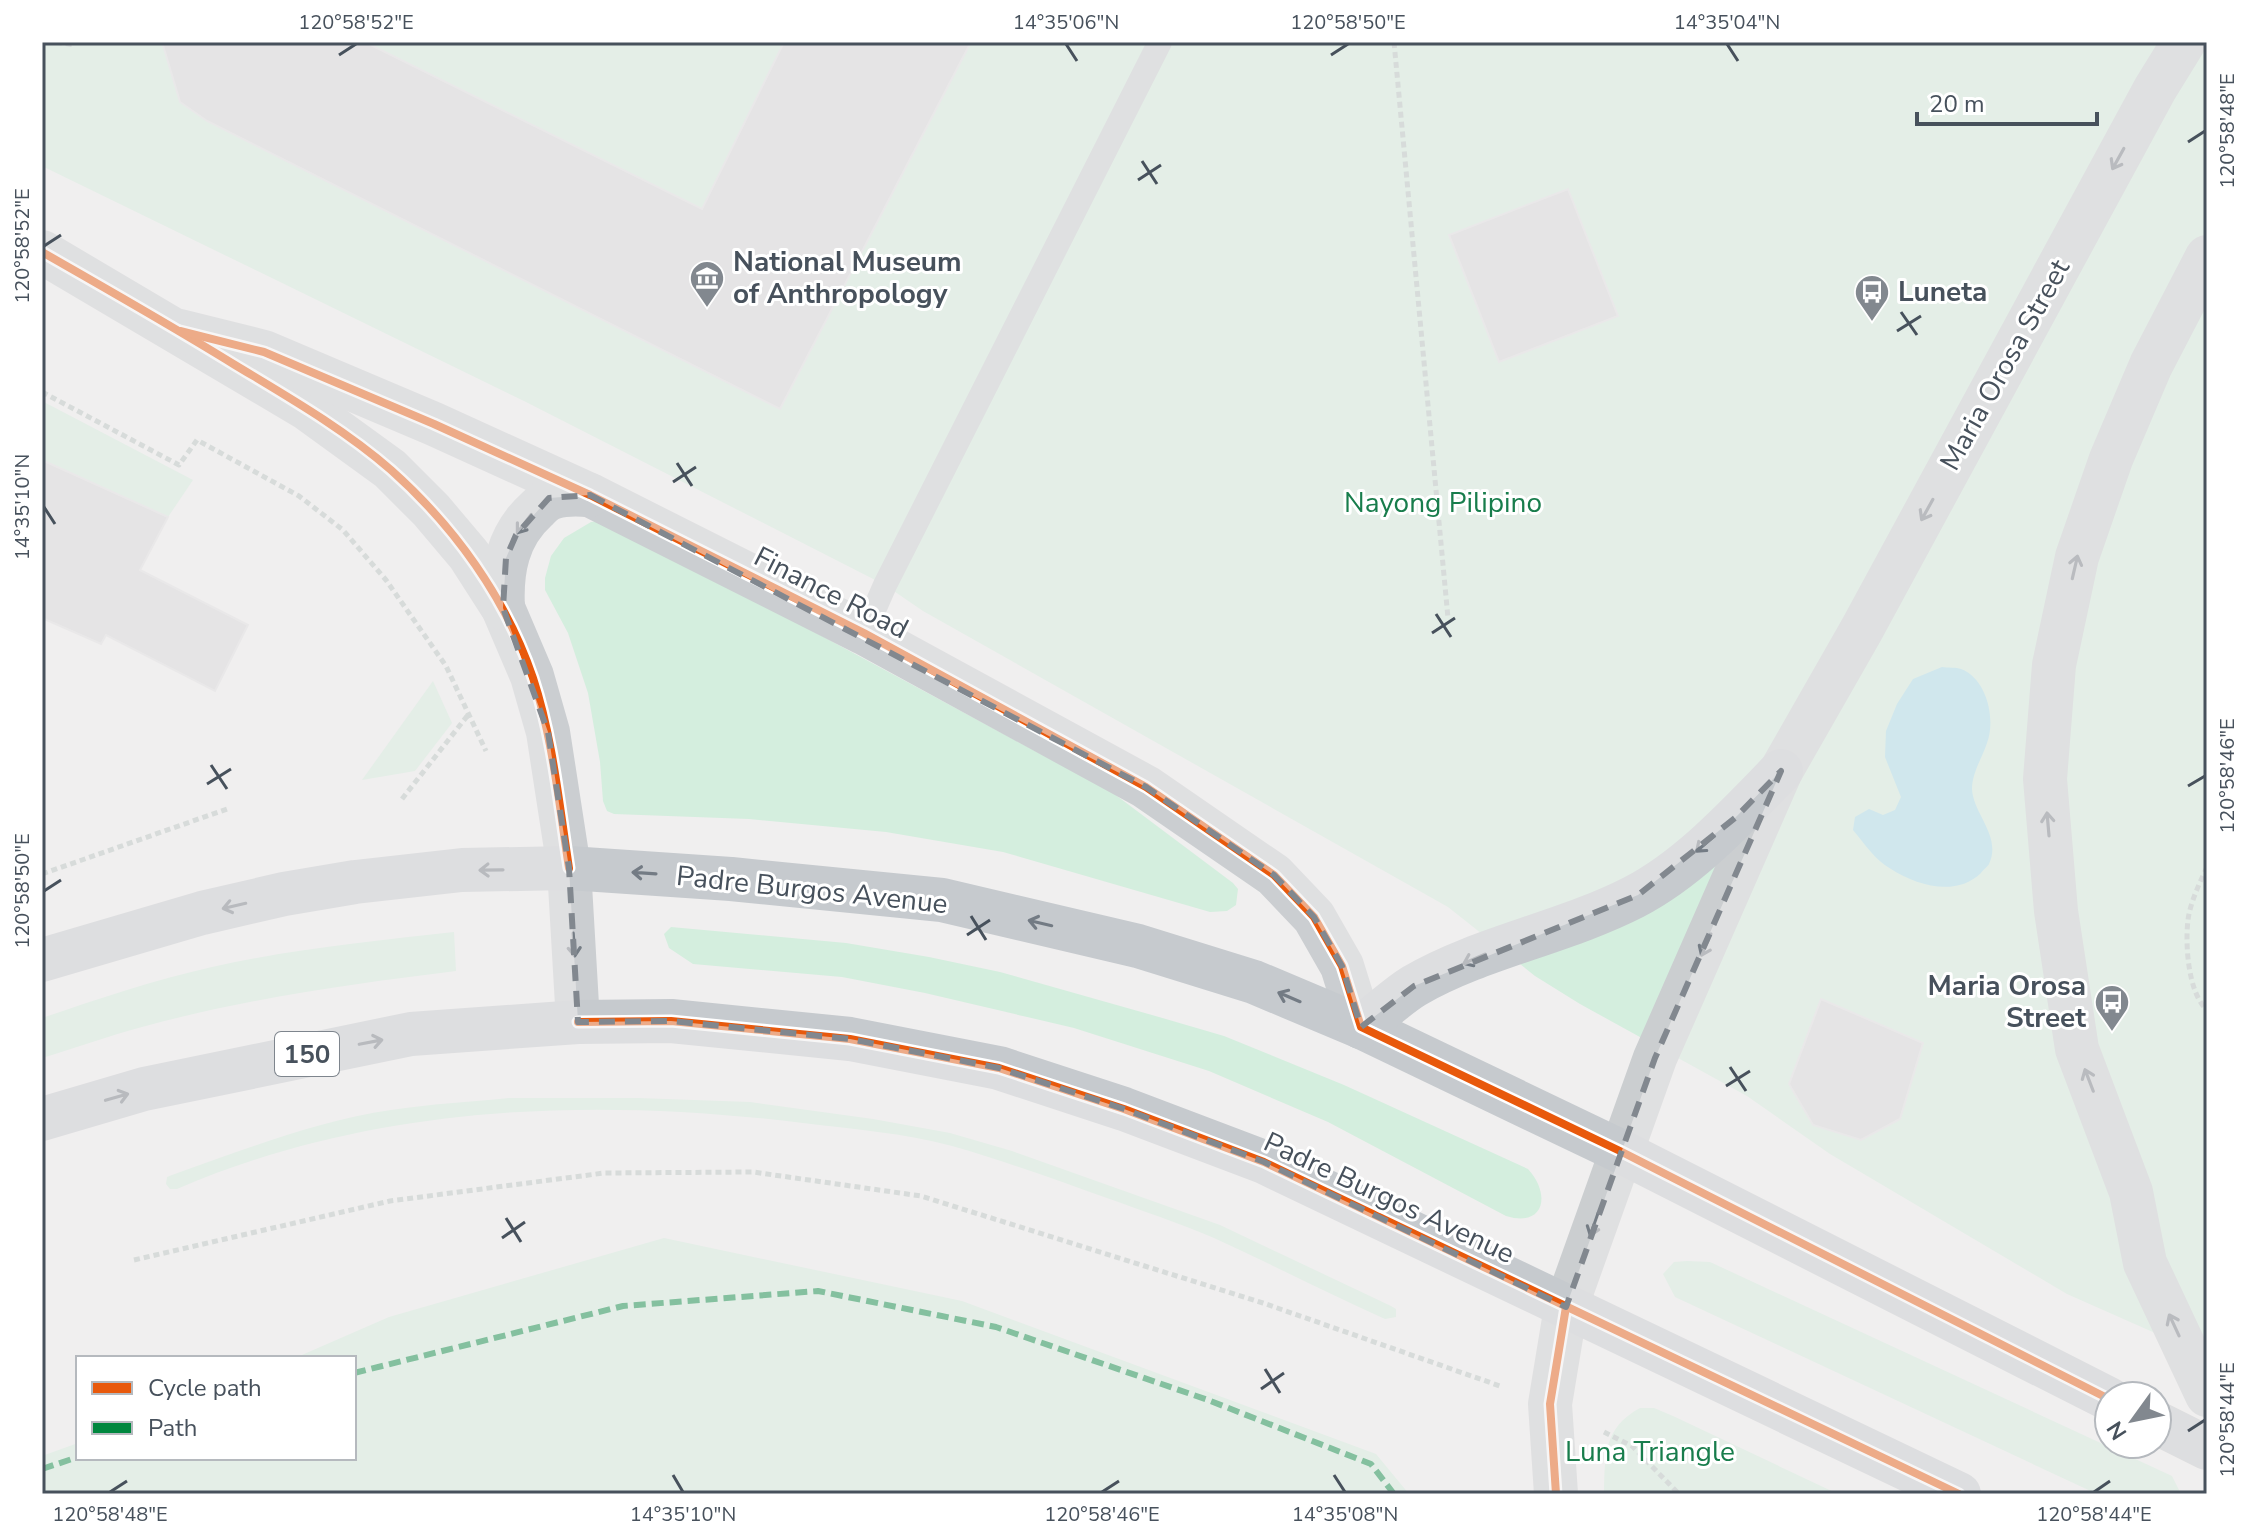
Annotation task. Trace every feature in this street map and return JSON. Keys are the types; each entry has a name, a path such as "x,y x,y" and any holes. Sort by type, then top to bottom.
{"main road":[{"name":"Finance Road","path":"42,252 306,408 390,469 431,510 469,555 503,608 532,676 548,732 569,868 578,1022"},
{"name":"Finance Road","path":"180,331 264,352 590,495 864,633 1146,787 1274,875 1314,917 1342,966 1361,1027"},
{"path":"503,608 501,583 506,558 516,535 530,515 549,498 569,493 590,495"},
{"path":"1361,1027 1414,986 1487,953 1573,924 1638,895 1680,865 1724,827 1781,771"},
{"name":"Padre Burgos Avenue","path":"42,960 202,913 284,894 355,882 462,870 569,868 731,879 942,900 1138,946 1254,982 1361,1027 1620,1151 2093,1391"},
{"name":"Padre Burgos Avenue","path":"42,1119 144,1089 411,1034 578,1022 671,1021 836,1037 999,1068 1124,1109 1264,1162 1959,1494"},
{"path":"2173,1431 2207,1448"}],"street":[{"name":"Maria Orosa Street","path":"1556,1494 1550,1404 1566,1307 1655,1058 1781,771 2184,42"},
{"path":"2207,257 2151,365 2111,459 2077,557 2054,665 2045,779 2056,911 2077,1049 2131,1192 2145,1263 2207,1395"}],"lane":[{"path":"864,633 885,585 1160,42"}],"path":[{"path":"56,42 75,45"},
{"path":"1394,42 1448,618"},
{"path":"42,392 179,465 197,440 299,496 332,521 386,580 446,666 486,751"},
{"path":"402,799 468,715"},
{"path":"42,874 227,809"},
{"path":"2207,867 2188,918 2189,968 2200,1004 2207,1010"},
{"path":"134,1260 390,1201 604,1173 753,1172 921,1196 1248,1298 1550,1404 1632,1446 1679,1494"}],"highlighted area":[{"path":"590,495 1146,787 1274,875 1314,917 1342,966 1361,1027 1414,986 1638,895 1735,818 1781,771 1655,1058 1566,1307 1264,1162 1124,1109 999,1068 850,1039 671,1021 578,1022 569,868 548,732 503,608 506,558 516,535 549,498"}],"green space":[{"name":"Nayong Pilipino","path":"42,42 2207,42 2207,1356 2067,1294 1830,1154 1747,1096 1535,976 1448,907 923,611 885,585 526,402 42,166"},
{"path":"42,401 193,480 168,517 42,460"},
{"path":"607,520 1113,793 1233,883 1238,889 1236,905 1227,911 1210,912 1003,852 886,832 749,819 614,814 607,811 588,693 568,633 545,590 545,578 551,556 564,538 591,522"},
{"path":"433,681 452,723 415,771 362,780"},
{"path":"671,927 846,943 929,957 1000,972 1224,1036 1344,1085 1528,1169 1540,1189 1540,1206 1529,1217 1506,1216 1328,1122 1209,1071 1074,1028 842,977 693,964 669,948 664,934"},
{"path":"454,932 456,971 337,987 219,1008 42,1058 42,1018 126,990 190,972 272,955"},
{"path":"509,1098 750,1102 950,1133 1012,1151 1220,1225 1391,1306 1396,1309 1396,1317 1385,1319 1188,1227 991,1158 915,1138 803,1123 644,1110 485,1114 406,1124 328,1139 252,1161 177,1189 170,1189 166,1184 167,1177 172,1175 335,1121 406,1108"},
{"path":"664,1238 962,1301 1376,1454 1409,1494 42,1494 42,1456 76,1444 76,1460 356,1460 356,1356 300,1356 389,1317"},
{"path":"1674,1262 1710,1262 2093,1439 2093,1460 2137,1460 2172,1476 2181,1494 2097,1494 1675,1297 1663,1274"},
{"name":"Luna Triangle","path":"1640,1408 1654,1408 1673,1416 1838,1494 1604,1494 1608,1444 1619,1425"}],"water":[{"path":"1942,667 1961,669 1970,674 1983,690 1990,712 1990,733 1975,771 1972,789 1990,835 1992,854 1989,864 1981,873 1960,885 1949,887 1925,884 1891,869 1853,830 1855,817 1869,809 1883,815 1895,810 1901,797 1885,757 1886,731 1897,704 1913,679"}],"building":[{"name":"National Museum of Anthropology","path":"162,42 365,42 702,209 784,42 971,42 780,409 207,121 180,102"},
{"path":"1568,189 1618,316 1499,362 1449,235"},
{"path":"42,460 168,517 140,570 248,625 215,691 106,635 101,644 42,618"},
{"path":"1821,999 1923,1043 1900,1119 1861,1140 1813,1125 1789,1084"}],"marked path":[{"path":"356,1373 623,1306 818,1291 996,1327 1208,1400 1371,1464 1394,1494"},
{"path":"42,1469 76,1458"}],"cycle path":[{"path":"42,252 335,427 391,470 436,515 476,565 522,648 540,701 551,748 569,868"},
{"path":"180,331 264,352 590,495 864,633 1146,787 1274,875 1314,917 1342,966 1361,1027 1620,1151 2093,1391"},
{"path":"578,1022 671,1021 850,1039 999,1068 1124,1109 1264,1162 1959,1494"},
{"path":"1556,1494 1550,1404 1566,1307"}],"place":[{"name":"National Museum of Anthropology","path":"707,309"},
{"name":"Luneta","path":"1872,323"},
{"name":"Maria Orosa Street","path":"2112,1033"}]}
